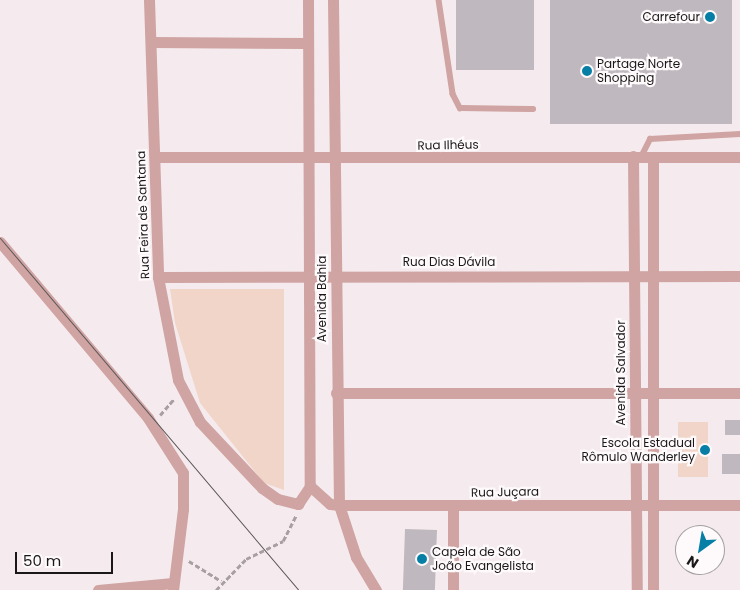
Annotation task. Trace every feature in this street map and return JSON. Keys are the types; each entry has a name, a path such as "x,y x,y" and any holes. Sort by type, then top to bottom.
{"street":[{"name":"Rua Feira de Santana","path":"149,0 156,158 158,277 174,366 183,391 210,434 262,488 293,503"},
{"name":"Avenida Bahia","path":"308,0 309,160 307,276 310,486"},
{"name":"Avenida Bahia","path":"333,0 337,160 336,393 339,505 356,557 376,590"},
{"path":"151,42 307,43"},
{"path":"642,157 652,275 654,590"},
{"name":"Avenida Salvador","path":"637,590 634,504 634,393 636,275 642,157"},
{"name":"Rua Ilhéus","path":"156,158 337,160 740,157"},
{"path":"0,242 158,432 183,473 184,501 173,587 98,590"},
{"name":"Rua Dias Dávila","path":"158,277 740,276"},
{"path":"336,393 740,393"},
{"path":"293,503 310,486"},
{"name":"Rua Juçara","path":"310,486 330,504 339,505 740,505"},
{"path":"453,506 453,590"}],"lane":[{"path":"439,0 453,94 460,108 533,109"},
{"path":"642,157 650,140 740,134"}],"path":[{"path":"158,432 163,408 183,391"},
{"path":"216,590 221,581 246,559 283,541 293,503"},
{"path":"176,553 221,581"}],"shaded area":[{"path":"170,289 284,289 284,490 264,483 200,403 175,323"},
{"path":"678,422 708,422 708,477 678,477"}],"building":[{"path":"456,0 534,0 534,70 456,70"},
{"name":"Partage Norte Shopping","path":"550,0 732,0 732,124 550,124"},
{"path":"725,420 740,420 740,435 725,435"},
{"path":"722,454 740,454 740,474 722,474"},
{"name":"Capela de São João Evangelista","path":"405,529 437,530 435,590 403,590"}],"tram line":[{"path":"0,238 298,590"}],"place":[{"name":"Carrefour","path":"710,17"},
{"name":"Partage Norte Shopping","path":"587,71"},
{"name":"Escola Estadual Rômulo Wanderley","path":"705,450"},
{"name":"Capela de São João Evangelista","path":"422,559"}]}
